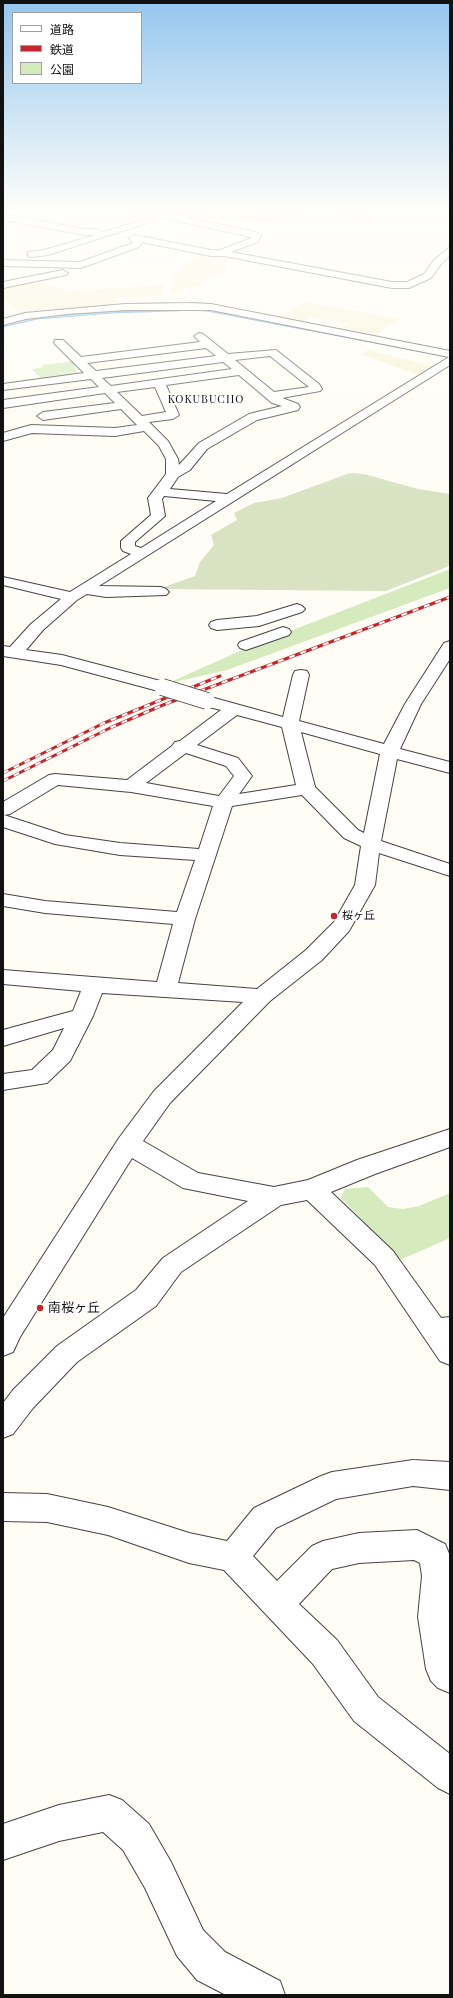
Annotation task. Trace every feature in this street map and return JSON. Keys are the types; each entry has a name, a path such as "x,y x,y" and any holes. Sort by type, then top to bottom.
{"street":[{"path":"3,322 25,316 67,311 139,307 211,307 450,354"},
{"path":"143,553 128,548 128,542 150,525 158,516 155,498 173,474 185,467 202,446 253,417 294,406 272,396 199,336"},
{"path":"59,342 164,444 172,459 173,474"},
{"path":"79,361 210,344"},
{"path":"3,386 94,376 272,352 315,386 316,389 272,396"},
{"path":"9,651 72,597 450,360"},
{"path":"3,404 242,371"},
{"path":"3,437 31,429 108,432 173,415 159,383"},
{"path":"19,385 53,429"},
{"path":"43,416 124,405"},
{"path":"161,492 230,498"},
{"path":"3,581 72,597"},
{"path":"85,589 106,592 161,592"},
{"path":"217,625 260,621 297,609"},
{"path":"246,645 283,632"},
{"path":"3,1344 10,1330 128,1144 162,1097 262,996 314,955 342,926 365,885 371,844 390,751 414,704 450,646"},
{"path":"9,651 93,667 290,724 450,768"},
{"path":"301,675 290,724 306,789 351,834 371,844 450,870"},
{"path":"131,786 181,746 235,708"},
{"path":"166,989 185,919 224,802 243,776 232,762 181,746"},
{"path":"3,810 55,779 131,786 224,802 306,789"},
{"path":"3,821 62,840 120,849 206,855"},
{"path":"3,900 45,907 185,919"},
{"path":"3,977 94,985 262,996"},
{"path":"3,1082 39,1077 62,1055 82,1016 94,985"},
{"path":"3,1038 82,1016"},
{"path":"3,1426 23,1399 67,1354 146,1298 172,1265 274,1197 312,1189 366,1167 450,1138"},
{"path":"128,1144 192,1181 274,1197"},
{"path":"312,1189 384,1258 442,1329 450,1353"},
{"path":"232,1557 265,1518 332,1486 413,1473 450,1476"},
{"path":"3,1507 47,1508 108,1521 189,1548 232,1557 325,1652 366,1709 450,1776"},
{"path":"277,1604 324,1556 359,1548 417,1545 434,1554 438,1576 434,1617 443,1670 450,1676"},
{"path":"3,1842 59,1823 109,1814 136,1837 158,1875 190,1943 210,1966 266,1995"}],"shaded area":[{"path":"8,303 116,303 116,305 21,314"},
{"path":"306,303 315,303 399,319 385,327 376,337 338,330 348,324 311,317 299,323 276,318"},
{"path":"368,350 435,367 421,376 360,354"}],"green space":[{"path":"76,361 80,365 74,366 77,373 87,372 89,374 43,381 32,369 43,367 41,365"},
{"path":"353,473 364,474 418,489 450,494 450,564 447,567 386,591 158,589 195,576 200,562 214,545 211,535 237,520 234,513 254,503 282,498"},
{"path":"450,569 450,588 227,670 166,684 249,647"},
{"path":"368,1187 388,1207 403,1209 419,1206 450,1193 450,1238 400,1260 341,1198 345,1189"}],"water":[{"path":"185,310 208,310 425,350 423,352 207,311"},
{"path":"125,311 37,319 3,327 3,325 35,317"}],"waterway":[{"path":"118,312 179,310"}],"railway":[{"path":"3,781 112,727 163,705 450,597"},
{"path":"3,773 104,723 220,676"}],"place":[{"name":"桜ヶ丘","path":"334,916"},
{"name":"南桜ヶ丘","path":"40,1308"}],"district":[{"name":"KOKUBUCHO","path":"206,400"}]}
